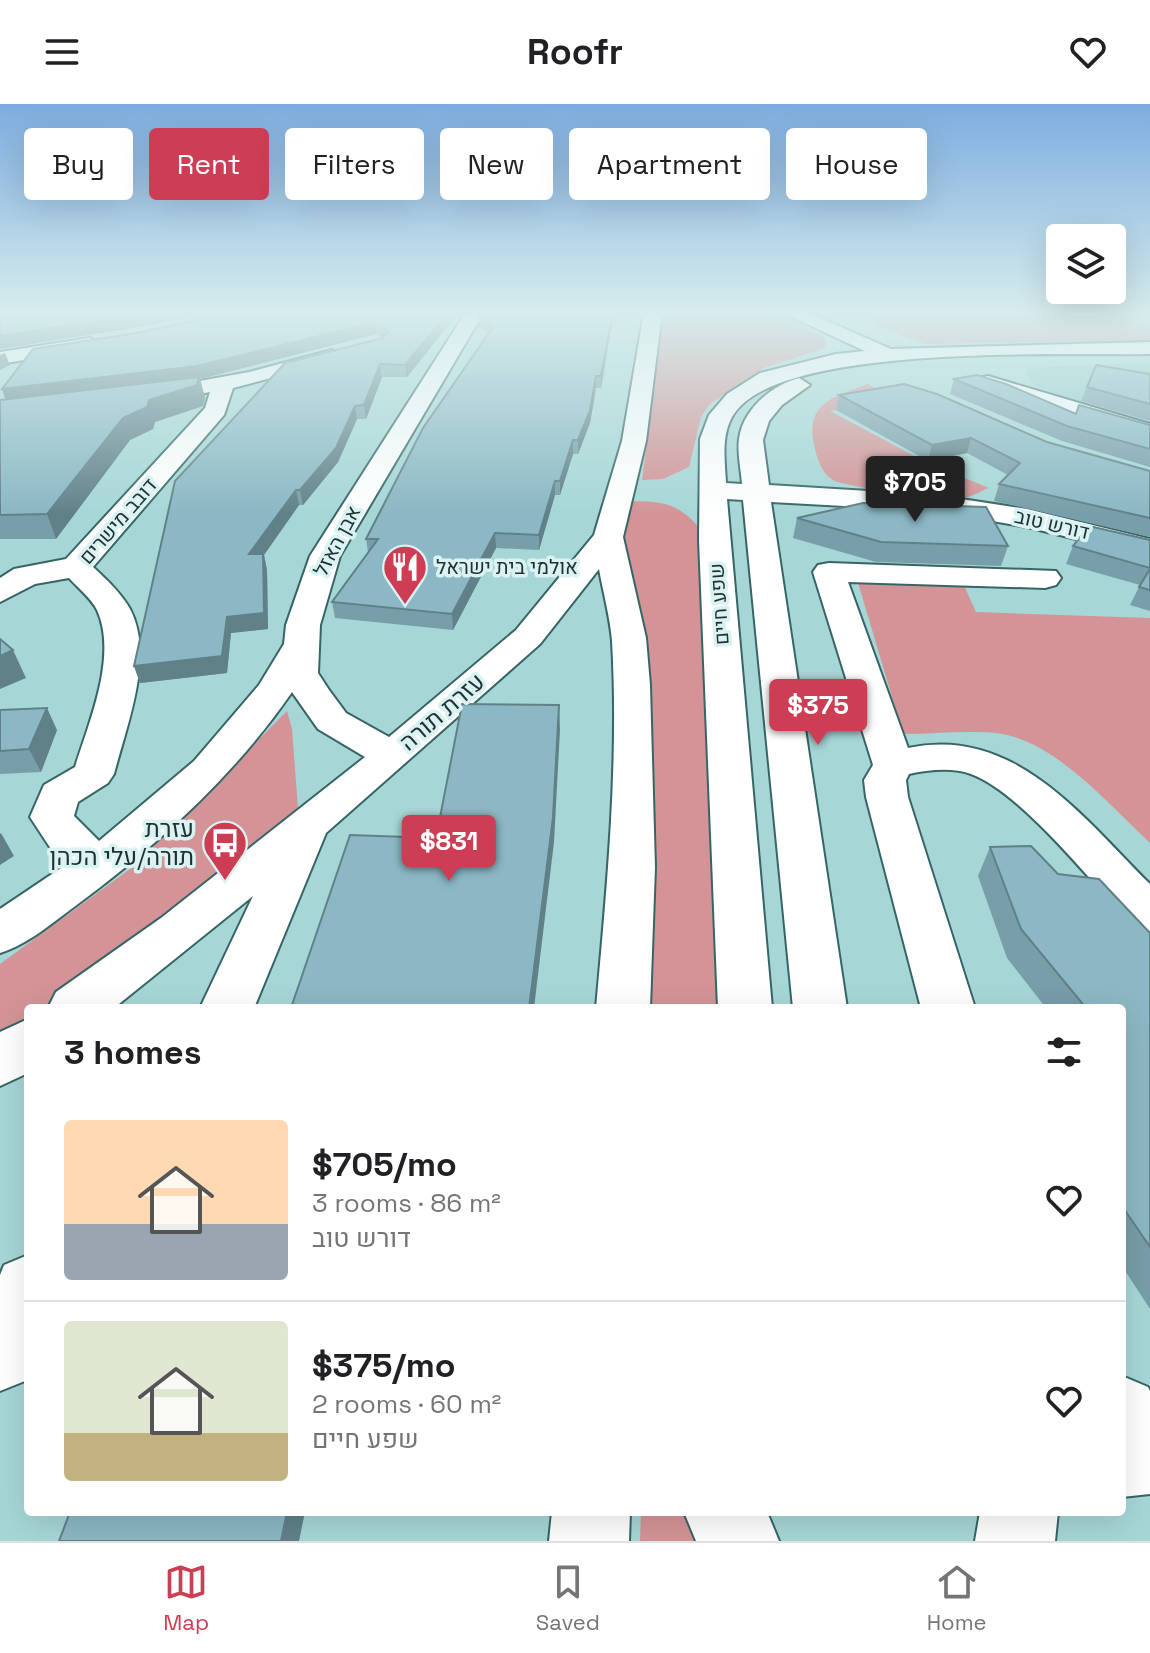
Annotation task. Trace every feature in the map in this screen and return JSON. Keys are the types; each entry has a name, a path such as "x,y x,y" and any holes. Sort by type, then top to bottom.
{"street":[{"path":"124,400 242,379"},
{"name":"אבן האזל","path":"392,756 332,721 300,673 302,644 312,587 325,556 431,379"},
{"name":"עזרת תורה","path":"80,1004 178,931 392,756 528,637 608,537 634,441 643,379"},
{"name":"שפע חיים","path":"745,1004 713,491 714,428 735,399 770,379"},
{"name":"שפע חיים","path":"816,379 767,405 754,425 751,440 820,1004"},
{"path":"980,379 1150,432"},
{"name":"דובב מישרים","path":"97,865 67,838 52,817 59,795 93,774 118,685 119,640 115,611 76,567 216,410 223,384"},
{"name":"דורש טוב","path":"713,491 947,504 1027,518 1150,548"},
{"path":"608,537 630,654 632,867 623,1004"},
{"path":"0,592 25,576 76,567"},
{"path":"894,765 829,572 1045,578"},
{"path":"0,934 144,829 216,762 282,683 302,644"},
{"path":"947,1004 887,797 885,780 894,765 926,757 953,757 983,762 1009,774 1031,792 1150,914"},
{"path":"229,1004 308,824"},
{"path":"0,1356 24,1299"},
{"path":"1126,1422 1142,1459 1126,1459"},
{"path":"589,1541 591,1516"},
{"path":"725,1516 739,1541"},
{"path":"1015,1541 1018,1516"}],"shaded area":[{"path":"655,379 747,379 710,404 701,417 689,467 663,479 642,480"},
{"path":"1030,379 1150,379 1150,427 1067,400 1036,386"},
{"path":"868,384 876,389 925,394 830,411 924,461 989,488 967,497 940,496 857,486 829,477 815,449 813,421 824,404"},
{"path":"633,501 670,505 699,527 725,1004 648,1004 616,565"},
{"path":"856,576 962,581 976,612 1150,618 1150,843 1080,776 1039,748 1018,738 985,732 903,734"},
{"path":"287,711 292,729 298,808 81,985 54,1004 24,1004 24,1024 0,1041 0,964 130,869"},
{"path":"641,1516 691,1516 695,1541 640,1541"}],"building":[{"path":"10,379 86,379 2,389"},
{"path":"198,379 197,385 149,400 147,407 123,418 47,514 0,515 0,400"},
{"path":"270,379 374,379 364,405 355,406 336,448 300,490 296,490 249,554 263,554 264,613 227,617 222,656 134,666 175,481"},
{"path":"457,379 595,379 590,410 578,440 573,440 560,481 555,481 539,535 495,533 452,614 332,602 378,539 366,539 423,428"},
{"path":"954,379 990,379 1076,414 1079,405 1150,425 1150,449 1067,426"},
{"path":"1090,379 1150,379 1150,404 1087,387"},
{"path":"904,384 937,394 1047,442 1150,471 1150,518 999,484 1020,463 971,438 932,445 839,395"},
{"path":"863,503 986,507 1008,546 881,542 797,518"},
{"path":"1089,526 1150,540 1150,568 1073,546"},
{"path":"1150,569 1150,590 1139,587"},
{"path":"0,639 13,650 0,656"},
{"path":"462,704 559,705 553,817 530,1004 292,1004 350,835 436,838"},
{"path":"47,708 29,749 0,751 0,710"},
{"path":"1031,846 1058,874 1099,879 1150,933 1150,1247 1126,1212 1126,1004 1083,1004 1021,929 990,847"},
{"path":"68,1516 286,1516 281,1541 59,1541"}],"place":[{"name":"אולמי בית ישראל","path":"405,606"},
{"name":"עזרת תורה/עלי הכהן","path":"225,882"}]}
